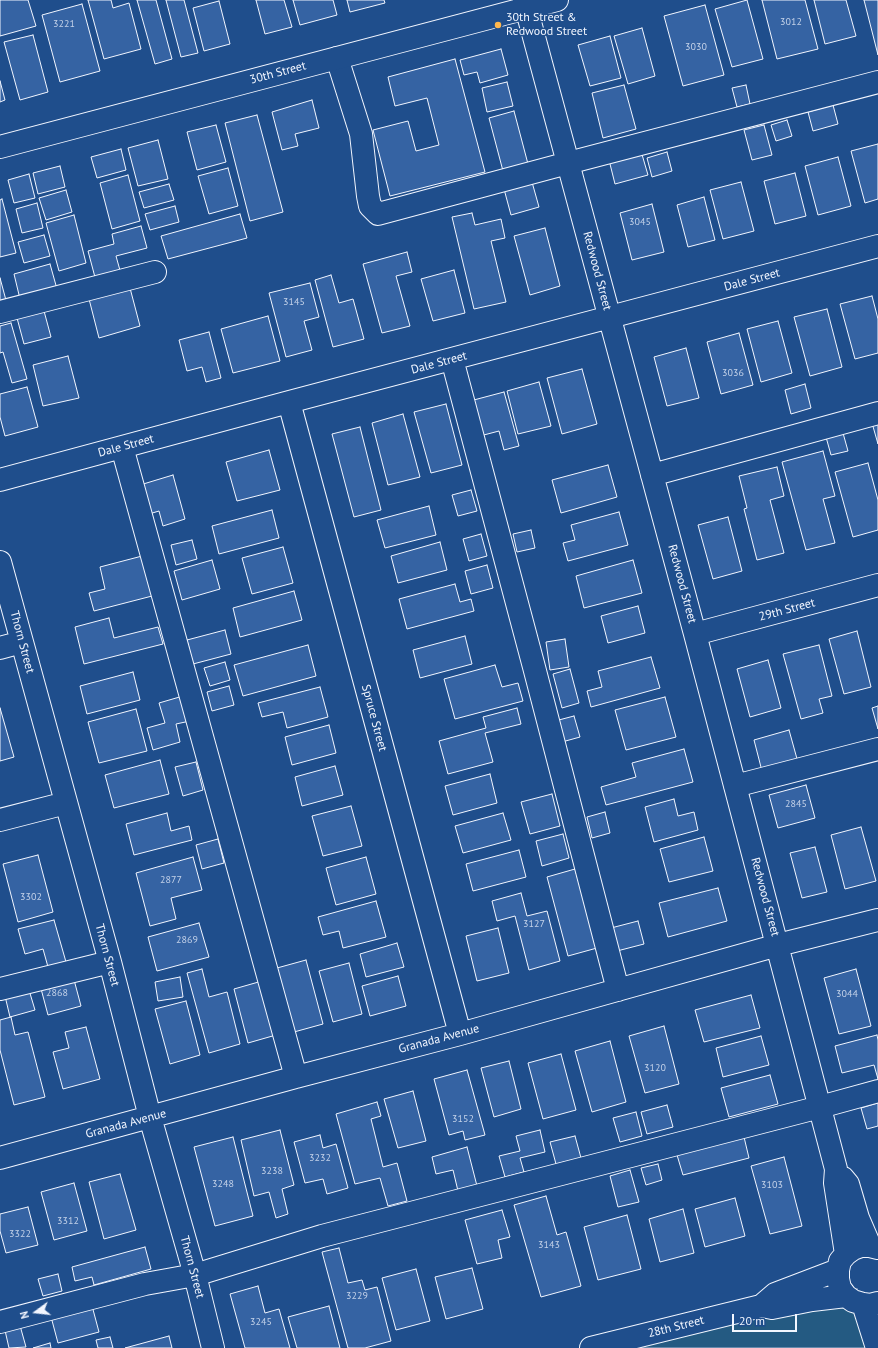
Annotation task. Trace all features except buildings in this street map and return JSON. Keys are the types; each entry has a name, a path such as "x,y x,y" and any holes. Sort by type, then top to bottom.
{"street":[{"name":"30th Street","path":"0,147 338,58 525,4 557,0"},
{"name":"Redwood Street","path":"525,4 695,634 836,1169 835,1183 842,1262 838,1279 840,1288 862,1301"},
{"path":"338,58 361,134 370,206 378,214 878,82"},
{"name":"Dale Street","path":"0,480 878,246"},
{"path":"0,312 155,272"},
{"path":"452,360 618,990"},
{"name":"Spruce Street","path":"289,402 460,1034"},
{"path":"652,474 878,413"},
{"path":"122,447 296,1077"},
{"name":"Thorn Street","path":"0,562 110,962 150,1118 195,1275 213,1348"},
{"name":"29th Street","path":"695,634 878,585"},
{"path":"0,648 22,642"},
{"path":"735,786 878,749"},
{"path":"0,820 66,803"},
{"name":"Granada Avenue","path":"0,1158 460,1034 778,945 878,920"},
{"path":"0,989 110,962"},
{"path":"0,1322 145,1284 195,1275 322,1236 878,1091"},
{"name":"Redwood Street","path":"836,1169 848,1184 858,1218 874,1247"},
{"name":"28th Street","path":"760,1306 775,1294 842,1262 853,1249 861,1246 874,1247"},
{"name":"28th Street","path":"591,1348 760,1306 772,1308 812,1300 862,1301"},
{"path":"862,1301 877,1348"}],"shaded area":[{"path":"857,1289 857,1299 878,1294 878,1348 637,1348"}],"place":[{"name":"30th Street & Redwood Street","path":"498,25"}]}
